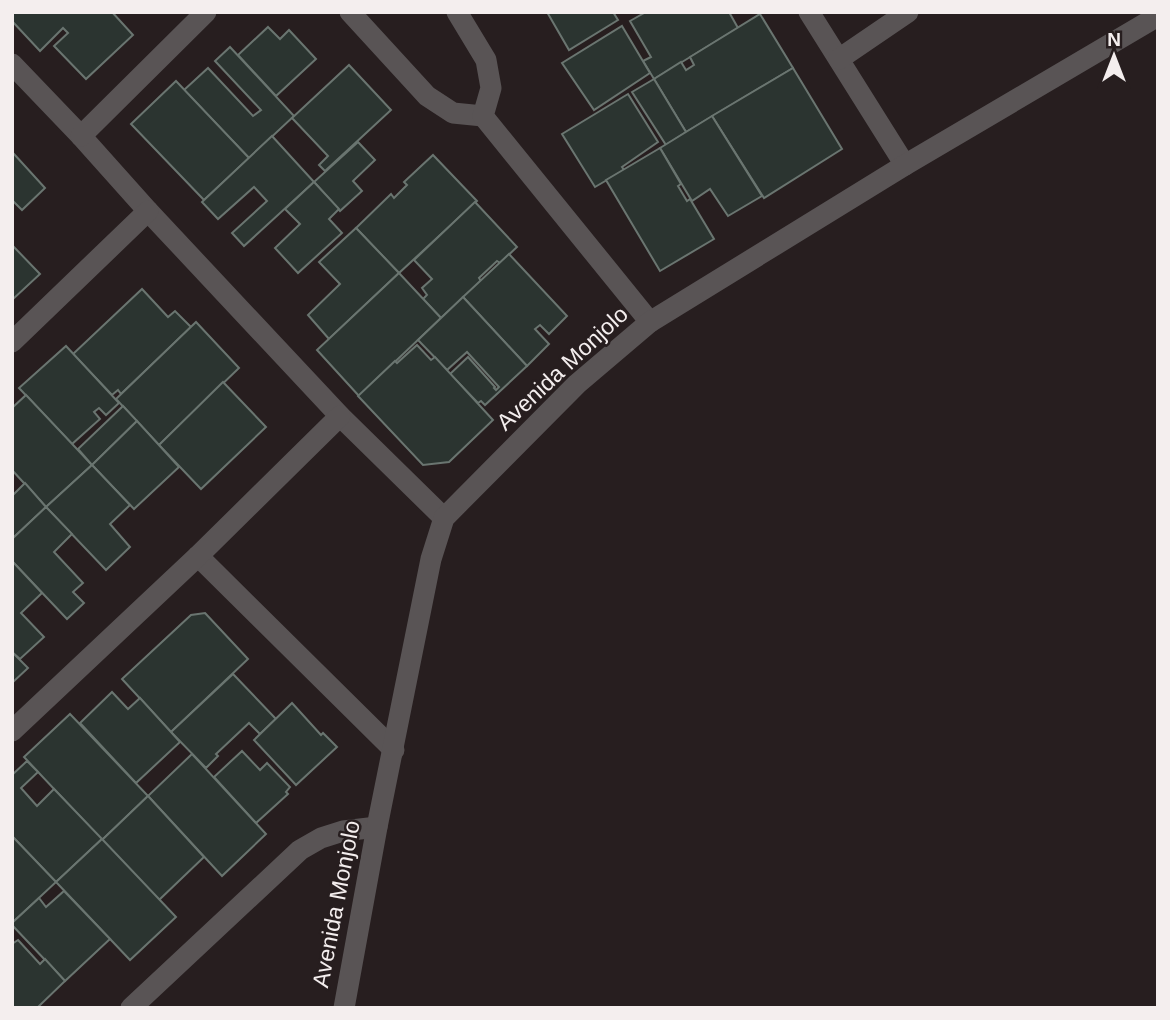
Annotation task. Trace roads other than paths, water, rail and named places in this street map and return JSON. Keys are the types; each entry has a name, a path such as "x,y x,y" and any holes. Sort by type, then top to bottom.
{"street":[{"path":"81,136 206,12"},
{"path":"350,12 427,96 453,113 483,116 650,322"},
{"path":"457,12 486,60 491,88 483,116"},
{"path":"809,12 905,165"},
{"path":"839,59 908,12"},
{"name":"Avenida Monjolo","path":"344,1008 431,559 444,518 577,384 650,322 905,165 1158,16"},
{"path":"12,64 340,416 444,518"},
{"path":"12,342 148,211"},
{"path":"12,731 198,556 340,416"},
{"path":"198,556 394,750"},
{"path":"131,1008 300,850 321,838 344,831 377,827"}]}
